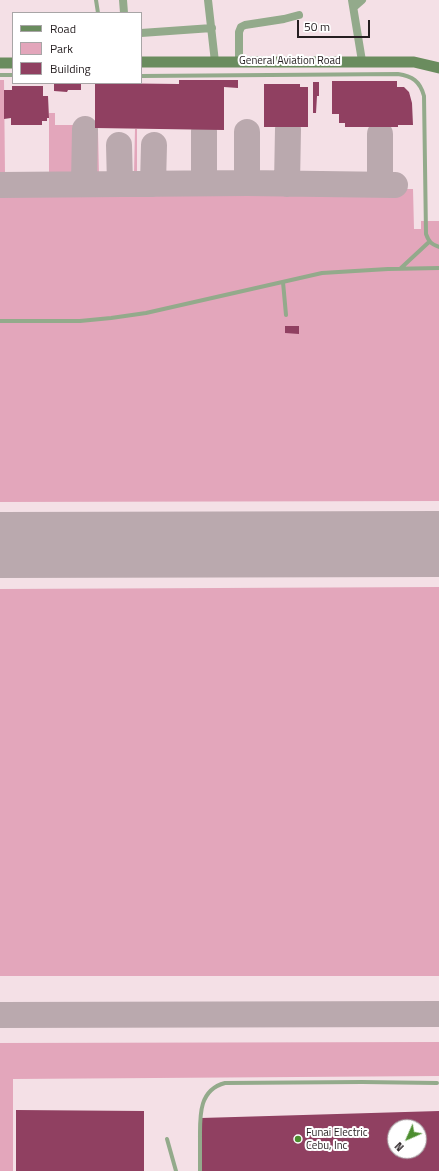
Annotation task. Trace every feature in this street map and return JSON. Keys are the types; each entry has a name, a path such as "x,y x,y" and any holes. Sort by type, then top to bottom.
{"main road":[{"name":"General Aviation Road","path":"142,62 414,62 439,68"},
{"path":"0,63 12,63"}],"street":[{"path":"124,0 124,12"},
{"path":"208,0 215,62"},
{"path":"362,0 353,4 362,61"},
{"path":"239,62 239,32 241,27 299,15"},
{"path":"142,32 212,28"}],"lane":[{"path":"96,0 98,12"},
{"path":"142,76 398,74 412,78 419,83 424,96 425,228 429,242 439,247"},
{"path":"0,75 12,76"},
{"path":"401,268 429,242"},
{"path":"0,321 80,321 111,318 146,313 322,273 401,268 439,268"},
{"path":"283,282 286,315"},
{"path":"200,1171 200,1116 207,1095 219,1085 225,1083 437,1083"},
{"path":"167,1139 176,1171"}],"green space":[{"path":"0,80 4,80 5,174 0,174"},
{"path":"49,113 55,113 55,125 74,125 74,127 81,127 81,174 49,174"},
{"path":"135,129 137,129 137,174 134,174"},
{"path":"98,132 99,174 89,174 88,143"},
{"path":"0,189 413,189 414,229 421,229 421,221 439,221 439,501 0,502"},
{"path":"439,587 439,976 0,976 0,589"},
{"path":"439,1042 439,1076 13,1079 13,1171 0,1171 0,1043"}],"building":[{"path":"179,80 238,80 238,88 224,87 224,130 95,128 95,84 179,84"},
{"path":"332,81 397,81 397,87 404,87 409,92 412,103 413,125 398,125 398,127 345,127 345,123 339,123 339,114 332,114"},
{"path":"313,82 319,82 319,96 317,96 316,113 313,113"},
{"path":"54,84 81,84 81,90 68,90 67,92 54,91"},
{"path":"264,84 300,84 300,87 308,87 308,127 264,127"},
{"path":"12,86 43,86 43,96 48,96 49,118 47,118 47,121 42,121 42,125 11,125 11,118 4,119 4,90 12,90"},
{"path":"285,326 299,326 299,334 285,333"},
{"path":"16,1110 144,1111 144,1171 16,1171"},
{"name":"Funai Electric Cebu, Inc","path":"439,1111 439,1171 201,1171 201,1118"}],"taxiway":[{"path":"84,184 85,129"},
{"path":"287,184 288,129"},
{"path":"204,131 204,183"},
{"path":"247,132 247,183"},
{"path":"380,134 380,184"},
{"path":"119,145 120,184"},
{"path":"153,184 154,145"},
{"path":"0,185 247,183 395,185"},
{"path":"0,1015 439,1014"}],"runway":[{"path":"0,545 439,544"}],"place":[{"name":"Funai Electric Cebu, Inc","path":"298,1139"}]}
